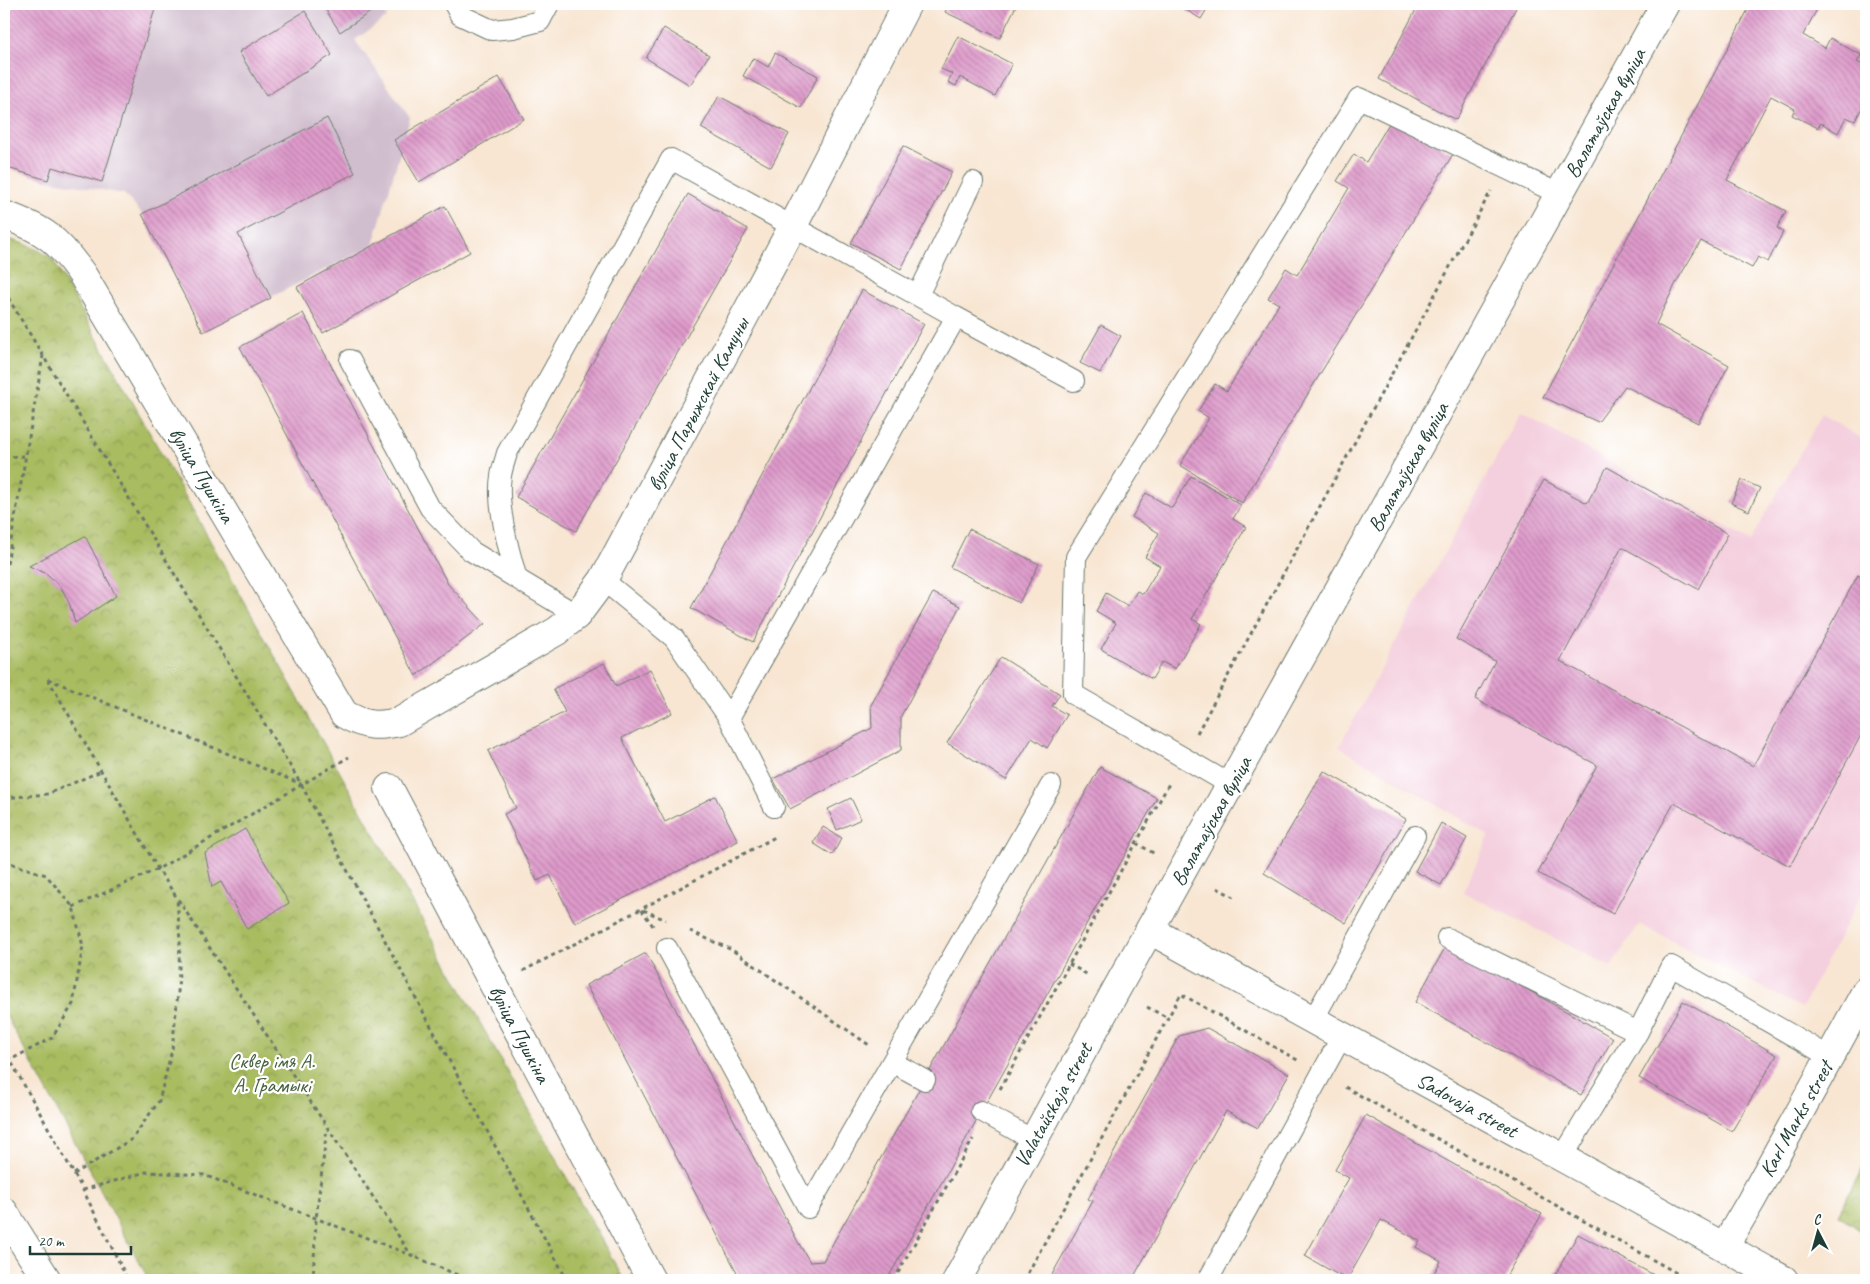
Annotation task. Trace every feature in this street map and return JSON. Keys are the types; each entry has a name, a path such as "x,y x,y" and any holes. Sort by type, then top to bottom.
{"street":[{"name":"вуліца Парыжскай Камуны","path":"399,722 557,631 577,615 603,580 793,226 907,4"},
{"name":"Валатаўская вуліца","path":"1150,930 1665,4"},
{"name":"вуліца Пушкіна","path":"4,215 23,222 49,236 66,251 82,274 344,714 372,726 399,722"},
{"name":"вуліца Пушкіна","path":"389,788 651,1280"},
{"name":"Sadovaja street","path":"1150,930 1784,1280"},
{"name":"Valataŭskaja street","path":"957,1280 1150,930"},
{"name":"Karl Marks street","path":"1724,1247 1866,991"},
{"path":"4,1212 47,1280"}],"lane":[{"path":"454,4 460,14 492,30 513,28 540,21 550,4"},
{"path":"1231,785 1073,694 1076,557 1359,98 1560,194"},
{"path":"517,579 510,554 500,496 501,477 507,453 671,159 1074,381"},
{"path":"918,295 974,182"},
{"path":"729,718 956,317"},
{"path":"350,360 430,508 471,551 577,615"},
{"path":"603,580 674,638 729,718 774,807"},
{"path":"667,948 808,1208 1051,784"},
{"path":"1313,1020 1416,836"},
{"path":"1447,938 1638,1032"},
{"path":"1562,1158 1638,1032 1671,966 1830,1057"},
{"path":"1208,1280 1342,1036"},
{"path":"892,1062 925,1080"},
{"path":"984,1113 1033,1140"}],"path":[{"path":"894,1280 984,1113 1070,964 1183,758 1503,168"},
{"path":"4,291 301,784 567,1280"},
{"path":"7,564 43,356"},
{"path":"4,457 26,456"},
{"path":"301,784 48,679 158,869 411,1255"},
{"path":"73,906 158,869 350,757"},
{"path":"4,798 48,794 101,771"},
{"path":"641,909 778,836"},
{"path":"1136,843 1158,855"},
{"path":"4,861 46,875 73,906 83,946 73,1004 52,1038 10,1060"},
{"path":"1217,888 1234,897"},
{"path":"74,1174 132,1139 159,1101 172,1050 178,994 180,942 177,898"},
{"path":"1070,964 1088,975"},
{"path":"1024,1280 1180,994 1689,1280"},
{"path":"1147,1007 1168,1018"},
{"path":"4,1049 74,1174 128,1280"},
{"path":"313,1280 316,1219 327,1128"},
{"path":"82,1190 146,1172 204,1175 411,1255 469,1280"}],"shaded area":[{"path":"4,4 380,4 387,17 355,40 410,118 373,245 203,332 142,214 124,194 48,180 4,167"},
{"path":"1521,412 1750,541 1822,415 1866,441 1866,885 1802,1008 1639,924 1611,967 1463,892 1489,836 1339,747"}],"green space":[{"name":"Сквер імя А. А. Грамыкі","path":"4,238 30,246 53,260 624,1280 149,1280 4,1012"},
{"path":"1866,1161 1866,1234 1838,1215"}],"building":[{"path":"4,4 137,4 155,9 102,182 52,167 48,180 4,167 6,156 4,155"},
{"path":"322,4 371,4 375,9 340,32"},
{"path":"949,4 1011,4 1016,6 1000,38 945,12"},
{"path":"1176,4 1210,4 1201,19"},
{"path":"1419,4 1518,4 1456,120 1379,79"},
{"path":"1751,4 1820,4 1803,35 1825,48 1830,38 1861,55 1857,62 1866,67 1866,82 1864,85 1866,86 1866,100 1855,121 1846,117 1838,133 1821,123 1818,128 1792,115 1795,109 1771,96 1727,180 1786,211 1777,228 1783,232 1768,262 1758,257 1752,268 1701,241 1677,281 1656,324 1729,365 1698,423 1625,386 1598,422 1543,397"},
{"path":"305,11 332,55 266,96 239,52"},
{"path":"664,28 709,55 690,85 646,58"},
{"path":"958,36 1012,64 995,96 960,77 956,86 948,82 952,74 941,69"},
{"path":"775,53 818,76 801,108 743,76 753,58 768,67"},
{"path":"499,77 524,119 419,182 394,140"},
{"path":"719,96 789,134 771,167 701,128"},
{"path":"1393,117 1453,154 1242,503 1180,465 1209,418 1198,411 1215,384 1227,391 1279,304 1268,298 1286,268 1297,275 1349,188 1337,181 1354,154 1366,162"},
{"path":"327,118 355,173 238,234 271,298 203,332 142,214"},
{"path":"903,146 952,172 901,269 851,243"},
{"path":"688,194 748,229 576,531 516,497"},
{"path":"445,206 470,252 323,333 297,287"},
{"path":"862,290 924,324 753,642 691,608"},
{"path":"303,313 448,584 485,624 416,676 240,347"},
{"path":"1101,325 1121,336 1100,373 1080,363"},
{"path":"1607,467 1728,534 1698,589 1622,547 1560,661 1753,766 1858,575 1866,579 1866,726 1790,866 1674,803 1613,914 1538,873 1597,765 1475,699 1495,661 1456,639 1544,480 1587,503"},
{"path":"1191,476 1241,505 1233,519 1246,527 1192,619 1201,624 1175,669 1162,662 1152,679 1101,649 1116,623 1096,611 1106,593 1128,606 1137,591 1143,594 1160,566 1145,557 1159,533 1132,517 1146,493 1172,508"},
{"path":"1742,480 1760,488 1749,511 1731,503"},
{"path":"969,529 1039,564 1019,603 950,567"},
{"path":"85,536 116,596 75,623 70,605 61,587 47,574 29,566"},
{"path":"933,593 960,606 901,716 901,750 790,809 773,779 872,728 871,705"},
{"path":"1001,657 1060,694 1052,706 1067,715 1047,748 1032,738 1006,780 947,743"},
{"path":"604,663 616,686 650,669 672,713 622,738 665,822 715,796 738,841 575,923 550,875 537,881 504,814 516,808 488,751 565,712 553,689"},
{"path":"1100,767 1157,798 887,1280 741,1280 586,985 646,953 798,1242 810,1262 823,1261"},
{"path":"1324,771 1406,819 1346,923 1264,873"},
{"path":"851,798 861,819 837,830 828,809"},
{"path":"1441,823 1467,838 1441,885 1415,871"},
{"path":"823,827 842,838 832,855 813,843"},
{"path":"245,829 289,903 247,929 221,882 212,887 205,853"},
{"path":"1447,944 1613,1038 1581,1095 1415,1002"},
{"path":"1683,1001 1777,1055 1732,1131 1639,1078"},
{"path":"1207,1028 1289,1074 1258,1128 1226,1111 1132,1280 1049,1280 1093,1201 1088,1199 1179,1036"},
{"path":"1366,1115 1542,1214 1504,1280 1430,1280 1441,1261 1416,1247 1420,1241 1381,1220 1347,1280 1305,1256 1349,1178 1335,1170"},
{"path":"1578,1234 1663,1280 1552,1280"}]}
